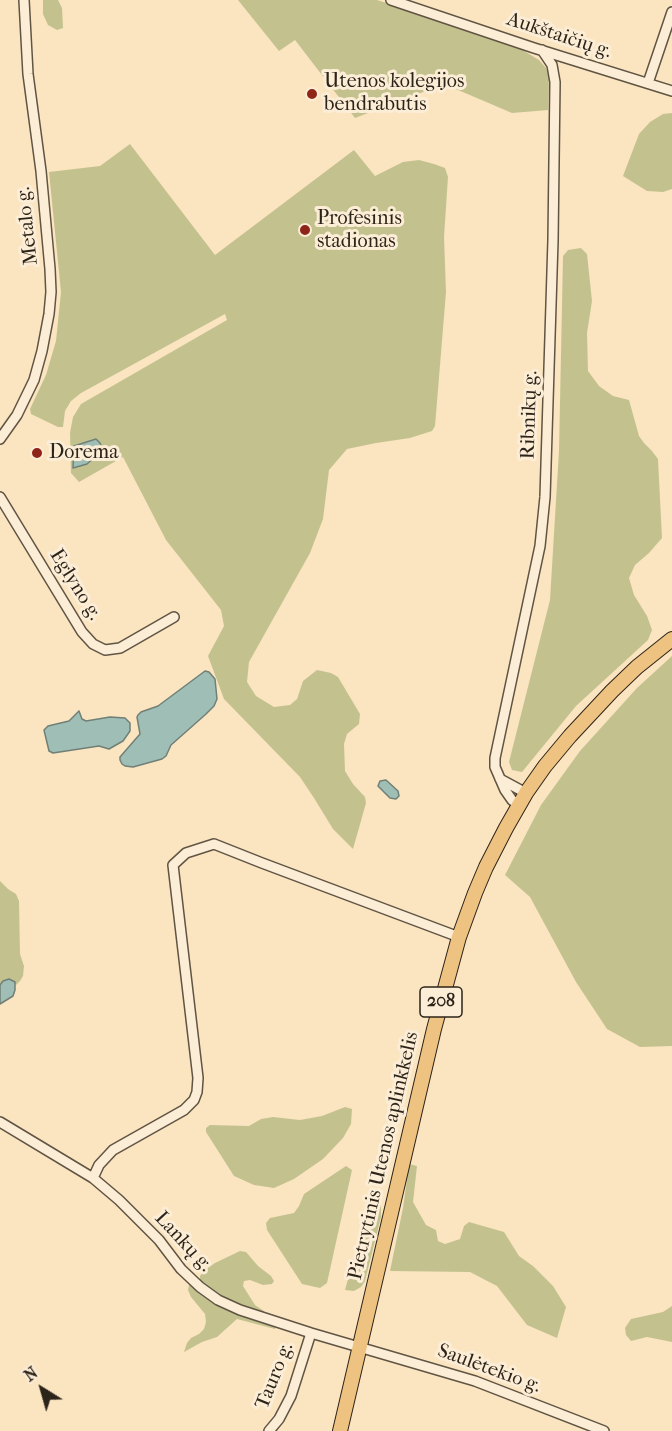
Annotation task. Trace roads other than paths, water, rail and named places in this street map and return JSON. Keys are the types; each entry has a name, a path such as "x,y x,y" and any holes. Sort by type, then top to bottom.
{"highway":[{"name":"Pietrytinis Utenos aplinkkelis","path":"339,1431 429,1051 459,937 486,867 523,799 545,766 592,711 637,667 672,639"}],"street":[{"name":"Metalo g.","path":"0,439 17,415 33,380 50,314 51,269 28,74 24,0"},
{"name":"Aukštaičių g.","path":"391,0 672,91"},
{"path":"648,83 672,12"},
{"name":"Ribnikų g.","path":"500,779 495,767 495,758 533,586 545,497 553,240 555,82 552,65 542,50"},
{"name":"Eglyno g.","path":"0,497 82,632 93,644 105,650 120,648 174,617"},
{"path":"500,779 512,800 523,799"},
{"path":"500,779 523,799"},
{"path":"93,1178 99,1165 113,1150 184,1110 194,1100 197,1092 198,1078 173,865 186,853 214,844 459,937"},
{"name":"Lankų g.","path":"0,1122 93,1178 159,1240 181,1269 218,1300 240,1310 360,1346"},
{"name":"Tauro g.","path":"269,1431 279,1419 291,1396 311,1332"},
{"name":"Saulėtekio g.","path":"360,1346 475,1381 604,1431"}],"water":[{"path":"96,439 102,448 99,453 87,464 73,468 74,446"},
{"path":"205,671 215,679 217,699 214,706 171,745 162,759 133,767 122,764 120,757 140,734 138,715 158,706"},
{"path":"79,711 82,719 86,721 110,717 125,718 130,723 130,731 123,741 109,749 99,746 53,753 49,751 44,730 48,726 69,721"},
{"path":"386,780 398,791 399,796 396,799 390,798 378,786 380,781"},
{"path":"9,979 15,982 13,996 0,1004 0,985"}],"place":[{"name":"Utenos kolegijos bendrabutis","path":"312,94"},
{"name":"Profesinis stadionas","path":"305,230"},
{"name":"Dorema","path":"37,453"}]}
